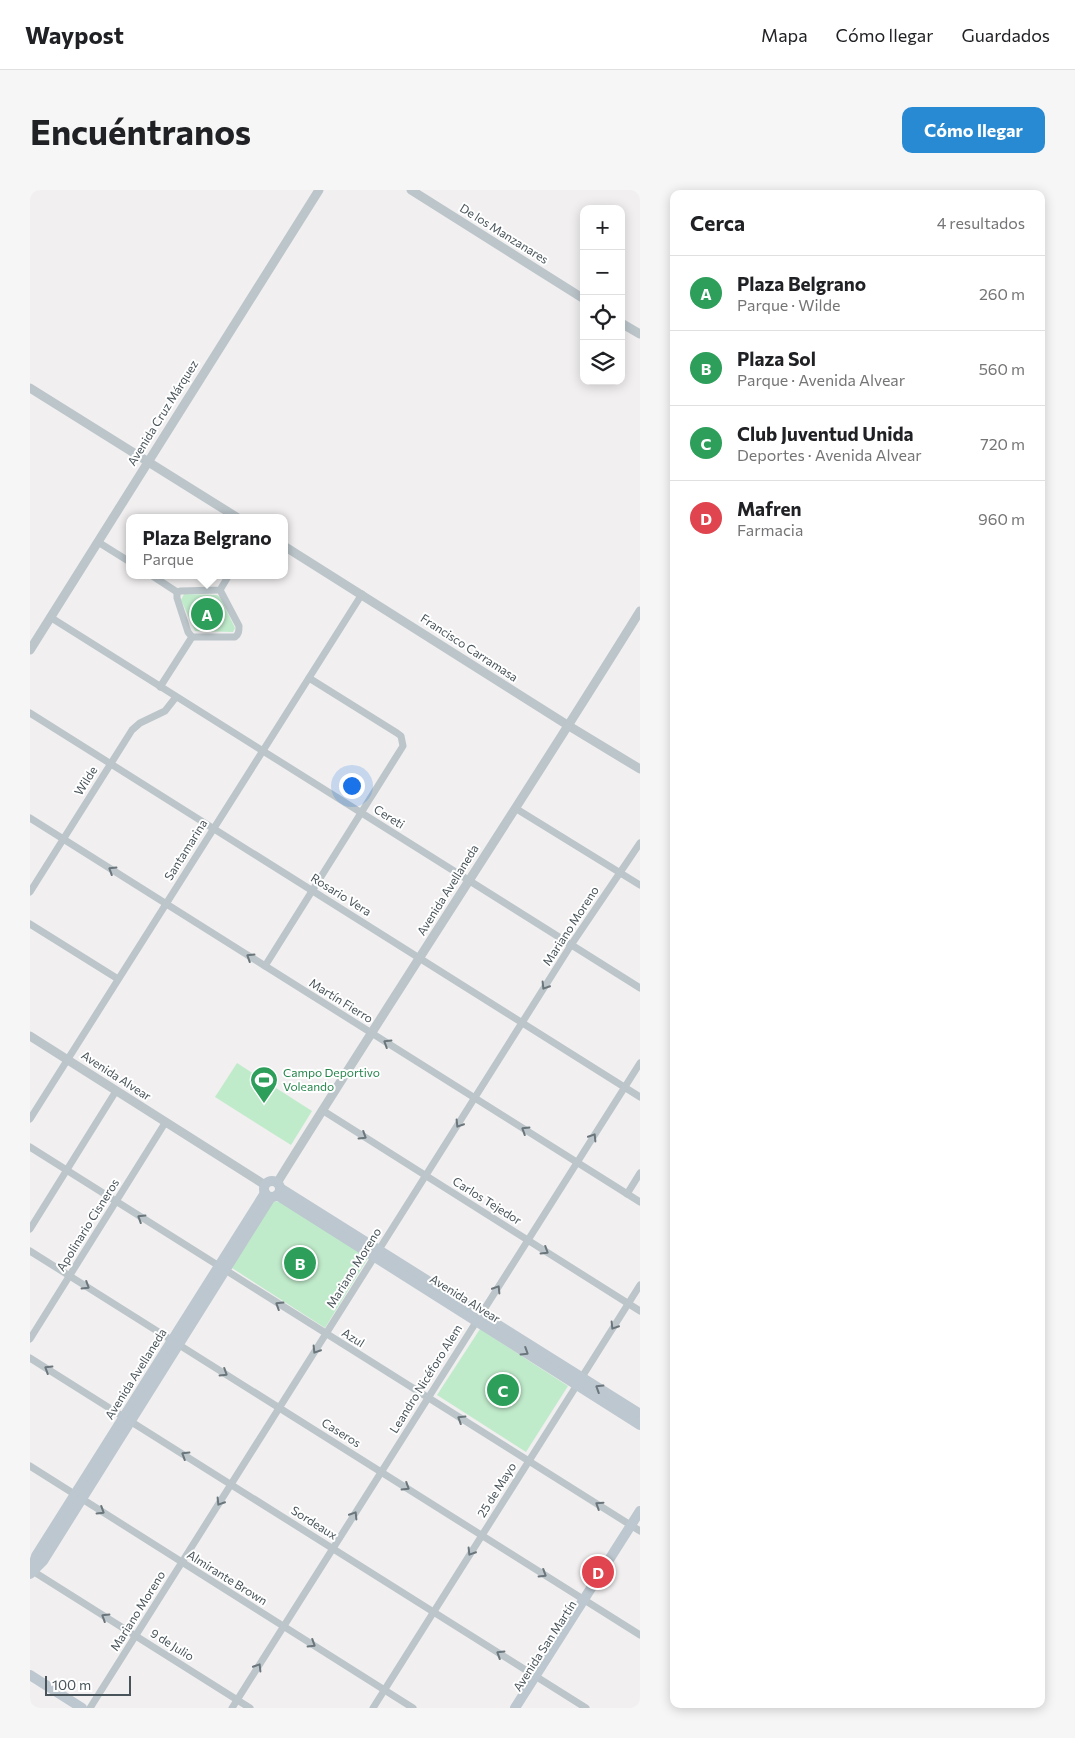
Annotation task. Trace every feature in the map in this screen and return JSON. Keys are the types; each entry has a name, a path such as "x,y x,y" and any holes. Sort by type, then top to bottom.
{"main road":[{"name":"Avenida Alvear","path":"273,1190 377,1253 579,1381 640,1425"},
{"name":"Avenida Avellaneda","path":"31,1571 43,1561 78,1497 273,1190"},
{"name":"Avenida Alvear","path":"579,1381 640,1414"},
{"name":"Avenida San Martín","path":"515,1708 637,1527 640,1511"},
{"path":"30,1675 82,1708"},
{"name":"Avenida San Martín","path":"520,1708 537,1677"},
{"path":"30,1683 69,1708"}],"street":[{"name":"Avenida Cruz Márquez","path":"30,650 319,190"},
{"name":"De los Manzanares","path":"411,190 580,296"},
{"path":"625,325 640,334"},
{"path":"30,388 232,514"},
{"path":"98,542 126,560"},
{"name":"Francisco Carramasa","path":"288,548 568,726 640,769"},
{"path":"156,579 177,592 220,590"},
{"path":"220,590 227,579"},
{"path":"192,637 235,637 238,635 239,626 220,590"},
{"path":"177,592 177,598 188,632 192,637"},
{"name":"Santamarina","path":"30,1119 362,594"},
{"name":"Avenida Avellaneda","path":"273,1190 640,611"},
{"name":"Cereti","path":"50,617 640,988"},
{"path":"160,687 192,637"},
{"path":"265,966 402,750 403,741 398,733 309,678"},
{"name":"Wilde","path":"30,892 110,763 136,725 160,715 176,697"},
{"name":"Rosario Vera","path":"30,713 640,1097"},
{"path":"515,808 640,885"},
{"name":"Martín Fierro","path":"30,818 640,1202"},
{"name":"Mariano Moreno","path":"90,1708 571,945 640,843"},
{"path":"30,924 118,979"},
{"name":"Avenida Alvear","path":"30,1036 273,1190"},
{"name":"Leandro Nicéforo Alem","path":"232,1708 640,1063"},
{"path":"30,1228 116,1091"},
{"name":"Carlos Tejedor","path":"322,1110 640,1311"},
{"name":"Apolinario Cisneros","path":"30,1339 165,1123"},
{"name":"Azul","path":"30,1147 428,1398 637,1527"},
{"path":"627,1194 640,1173"},
{"name":"Caseros","path":"30,1251 640,1635"},
{"name":"25 de Mayo","path":"374,1708 640,1285"},
{"name":"Sordeaux","path":"30,1358 586,1708"},
{"name":"Almirante Brown","path":"30,1466 413,1708"},
{"name":"9 de Julio","path":"31,1571 250,1708"}],"green space":[{"path":"184,594 217,595 220,597 235,628 233,632 195,631 181,600"},
{"name":"Campo Deportivo Voleando","path":"237,1063 312,1111 291,1145 215,1097"},
{"path":"282,1201 368,1258 325,1328 232,1268 273,1202"},
{"path":"480,1329 568,1386 526,1452 437,1395"}],"place":[{"name":"Plaza Belgrano","path":"207,614"},
{"name":"Campo Deportivo Voleando","path":"264,1104"},
{"name":"Plaza Sol","path":"300,1263"},
{"name":"Club Juventud Unida","path":"503,1390"},
{"name":"Mafren","path":"598,1572"}]}
